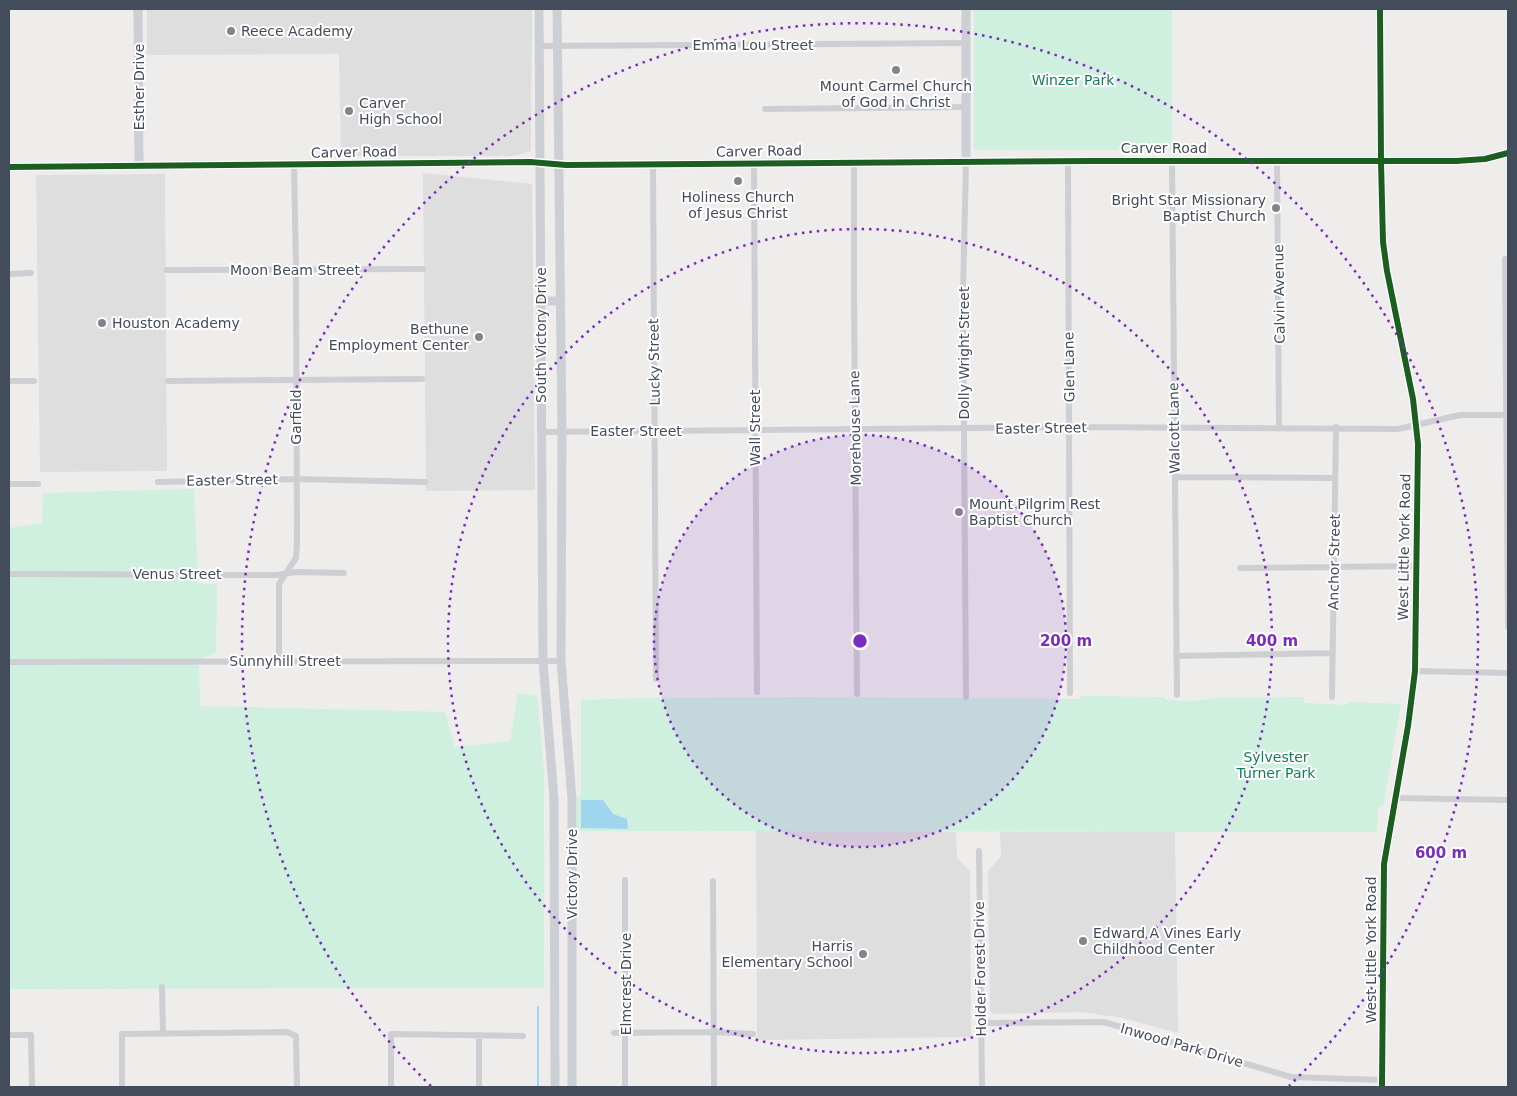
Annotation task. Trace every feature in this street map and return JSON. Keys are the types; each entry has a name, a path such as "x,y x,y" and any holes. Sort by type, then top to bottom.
{"street":[{"name":"Esther Drive","path":"138,9 139,166"},
{"name":"South Victory Drive","path":"539,9 543,661"},
{"name":"South Victory Drive","path":"558,9 562,661"},
{"name":"Dolly Wright Street","path":"966,9 966,162 963,293 966,697"},
{"name":"West Little York Road","path":"1380,9 1380,162 1384,254 1417,425 1418,463 1415,671 1408,726 1384,864 1382,1084"},
{"name":"Emma Lou Street","path":"539,46 966,43"},
{"path":"765,109 966,107"},
{"name":"Carver Road","path":"9,167 1277,160 1380,162 1472,160 1508,153"},
{"name":"Calvin Avenue","path":"1277,160 1280,427"},
{"name":"Glen Lane","path":"1068,161 1070,693"},
{"name":"Walcott Lane","path":"1172,161 1177,695"},
{"name":"Morehouse Lane","path":"854,162 857,694"},
{"name":"Wall Street","path":"754,163 757,692"},
{"name":"Lucky Street","path":"653,164 656,679"},
{"name":"Garfield","path":"285,661 279,653 279,584 296,558 297,543 294,165"},
{"path":"1505,259 1508,626"},
{"name":"Moon Beam Street","path":"167,270 423,269"},
{"path":"9,274 31,273"},
{"path":"541,301 561,301"},
{"path":"168,381 422,379"},
{"path":"9,381 34,381"},
{"name":"Easter Street","path":"542,432 1070,427 1398,428 1460,415 1507,415"},
{"name":"Anchor Street","path":"1332,697 1336,427"},
{"path":"1175,477 1336,478"},
{"name":"Easter Street","path":"158,482 296,480 425,482"},
{"path":"9,484 38,484"},
{"path":"1240,568 1416,566"},
{"name":"Venus Street","path":"9,574 277,575 296,572 344,573"},
{"path":"1176,656 1332,653"},
{"name":"Victory Drive","path":"543,661 552,754 555,845 555,1087"},
{"name":"Sunnyhill Street","path":"9,662 562,661"},
{"name":"Victory Drive","path":"562,661 570,756 572,1087"},
{"path":"1415,671 1508,673"},
{"path":"1395,798 1508,800"},
{"path":"555,845 572,845"},
{"name":"Holder Forest Drive","path":"979,851 982,1087"},
{"name":"Elmcrest Drive","path":"625,880 625,1087"},
{"path":"713,881 714,1087"},
{"path":"162,987 163,1033"},
{"name":"Inwood Park Drive","path":"981,1024 1104,1022 1290,1077 1382,1084"},
{"path":"122,1087 122,1034 287,1032 296,1036 297,1087"},
{"path":"614,1033 715,1032 754,1034"},
{"path":"555,1033 572,1033"},
{"path":"391,1087 391,1034 523,1036"},
{"path":"9,1035 31,1035 32,1087"},
{"path":"479,1035 479,1087"}],"shaded area":[{"path":"147,9 532,9 531,151 514,156 341,156 339,54 147,55"},
{"name":"Bethune Employment Center","path":"423,173 532,184 535,490 426,491"},
{"name":"Houston Academy","path":"165,174 167,471 40,472 36,175"},
{"name":"Harris Elementary School","path":"756,831 956,832 957,858 970,871 971,1037 757,1040"},
{"name":"Edward A Vines Early Childhood Center","path":"1000,832 1175,832 1178,1033 1123,1018 1082,1012 993,1014 990,1011 988,871 1001,856"}],"green space":[{"name":"Winzer Park","path":"974,9 1172,9 1172,150 974,150"},
{"path":"194,489 198,583 217,585 216,653 199,659 200,706 445,712 455,747 510,741 518,694 537,695 544,771 544,988 9,989 9,528 42,523 43,493"},
{"name":"Sylvester Turner Park","path":"1081,696 1165,697 1165,700 1192,701 1216,698 1304,697 1304,703 1347,705 1348,702 1401,704 1383,806 1378,807 1377,832 577,831 577,797 581,796 581,700 807,697 1081,699"}],"water":[{"path":"581,800 603,800 613,814 627,819 628,829 581,828"}],"waterway":[{"path":"538,1007 538,1087"}],"cycle path":[{"path":"1380,9 1383,242 1387,271 1413,399 1418,444 1415,671 1408,726 1384,864 1382,1087"},
{"path":"9,167 530,162 566,165 1092,161 1456,161 1485,159 1508,153"}],"place":[{"name":"Reece Academy","path":"231,31"},
{"name":"Mount Carmel Church of God in Christ","path":"896,70"},
{"name":"Carver High School","path":"349,111"},
{"name":"Holiness Church of Jesus Christ","path":"738,181"},
{"name":"Bright Star Missionary Baptist Church","path":"1276,208"},
{"name":"Houston Academy","path":"102,323"},
{"name":"Bethune Employment Center","path":"479,337"},
{"name":"Mount Pilgrim Rest Baptist Church","path":"959,512"},
{"name":"Edward A Vines Early Childhood Center","path":"1083,941"},
{"name":"Harris Elementary School","path":"863,954"}]}
